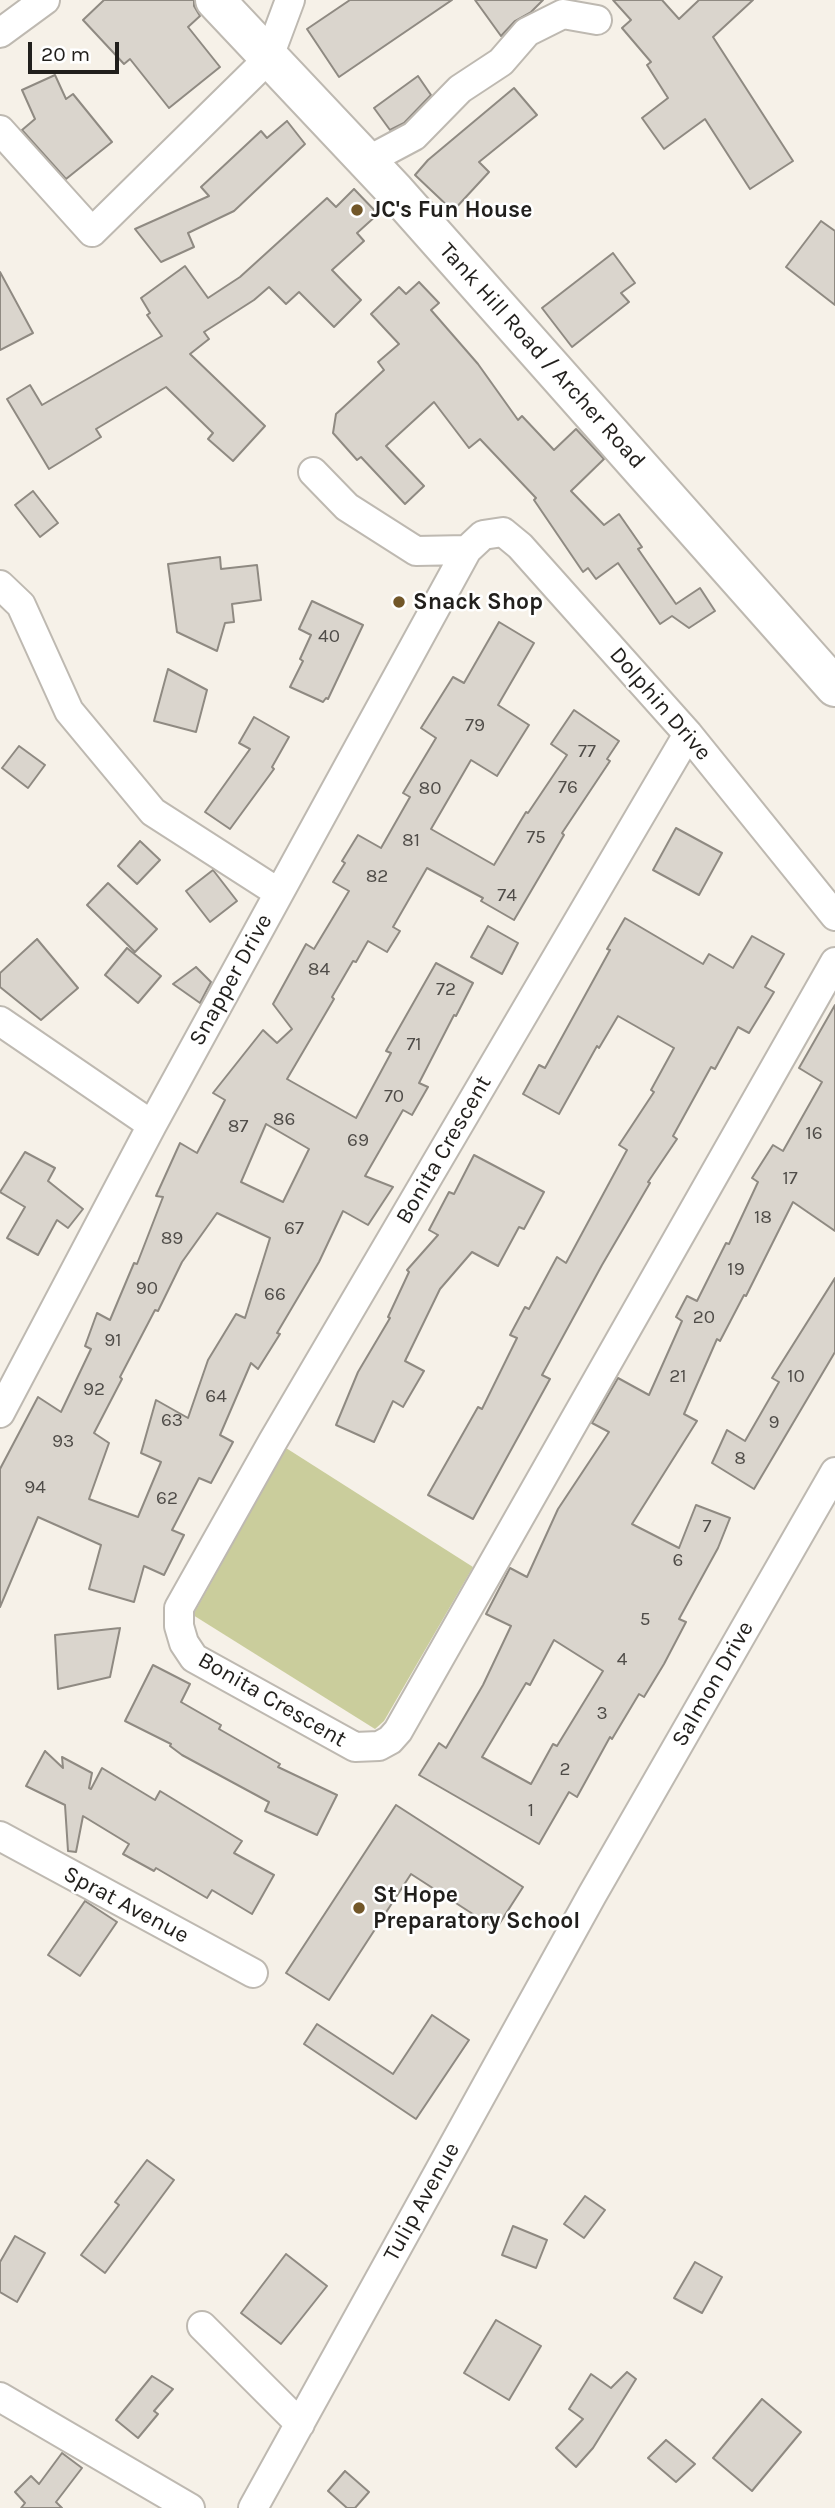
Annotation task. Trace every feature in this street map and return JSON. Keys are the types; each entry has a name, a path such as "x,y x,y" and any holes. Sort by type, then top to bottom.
{"street":[{"path":"0,33 46,0"},
{"name":"Tank Hill Road / Archer Road","path":"215,0 367,161 835,687"},
{"path":"0,130 92,232 268,59 290,0"},
{"path":"367,161 414,136 460,89 501,62 527,32 563,14 597,20"},
{"path":"313,472 347,507 416,551 467,550"},
{"name":"Dolphin Drive","path":"467,550 484,535 503,532 520,546 688,734 835,916"},
{"name":"Snapper Drive","path":"0,1413 152,1125 467,550"},
{"path":"0,586 21,605 69,711 153,812 279,893"},
{"name":"Bonita Crescent","path":"688,734 273,1441 179,1608 179,1626 184,1643 194,1658 355,1747 379,1746 390,1740 398,1731 835,962"},
{"path":"0,1021 152,1125"},
{"name":"Salmon Drive","path":"592,1895 835,1472"},
{"name":"Sprat Avenue","path":"0,1836 253,1973"},
{"name":"Tulip Avenue","path":"253,2508 592,1895"},
{"path":"202,2326 300,2424"},
{"path":"0,2397 190,2508"}],"green space":[{"path":"286,1448 473,1567 384,1721 375,1729 193,1615"}],"building":[{"path":"104,0 194,0 194,6 200,16 188,27 220,67 169,108 130,59 124,64 83,20"},
{"path":"350,0 452,0 339,77 307,29"},
{"path":"475,0 543,0 531,12 515,21 501,36"},
{"path":"613,0 662,0 679,19 699,0 753,0 713,37 793,161 750,189 705,119 664,149 642,118 668,98 647,65 651,62 622,28 631,20"},
{"path":"55,75 66,99 73,94 112,142 66,179 22,130 35,119 22,90"},
{"path":"418,76 431,95 404,123 390,130 374,108"},
{"path":"514,88 537,115 479,162 489,172 453,211 415,175 428,160"},
{"path":"287,121 305,144 234,211 188,233 194,247 161,262 135,229 209,196 201,187 261,131 267,138"},
{"path":"354,189 378,214 357,233 364,241 332,270 361,300 334,327 299,292 286,304 269,287 254,300 204,332 209,339 190,354 265,426 233,461 208,439 213,433 166,387 96,429 101,437 49,469 7,399 30,385 42,405 162,336 147,315 150,313 141,298 185,266 208,298 240,277 327,198 336,207"},
{"path":"821,221 835,231 835,305 786,267"},
{"path":"613,253 635,283 621,293 629,302 572,347 542,308"},
{"path":"0,272 33,333 0,350"},
{"path":"419,282 439,303 431,310 478,364 518,420 522,416 554,450 576,429 604,459 571,491 604,525 619,514 642,547 638,549 676,604 700,588 715,611 689,628 672,616 660,624 618,563 596,579 588,568 583,572 534,500 536,498 480,439 469,448 434,402 386,446 424,486 405,504 361,457 357,460 333,433 336,414 384,370 378,362 399,344 371,314 399,287 406,294"},
{"path":"33,491 58,523 40,537 15,505"},
{"path":"220,557 221,569 257,565 261,600 232,604 234,622 225,623 217,651 177,632 168,564"},
{"path":"312,601 363,625 328,699 323,702 290,687 303,661 300,659 311,635 299,629"},
{"path":"499,622 534,643 498,705 529,725 497,776 471,760 431,829 494,865 526,812 528,813 567,755 551,744 574,710 619,741 607,759 610,761 562,833 564,835 514,920 481,901 483,898 427,868 393,927 400,931 387,952 368,941 356,962 353,961 287,1079 356,1118 391,1053 386,1051 436,963 473,983 419,1083 428,1087 412,1115 403,1110 365,1176 393,1187 368,1225 343,1211 319,1262 277,1333 280,1334 258,1369 251,1363 220,1435 233,1442 211,1483 199,1478 172,1530 184,1535 164,1575 144,1566 134,1602 89,1589 101,1545 38,1517 0,1607 0,1469 38,1397 61,1412 91,1349 85,1346 97,1313 110,1320 134,1263 137,1264 163,1197 156,1196 180,1143 197,1153 225,1100 213,1093 263,1030 277,1043 292,1029 273,1004 306,944 314,949 349,891 333,882 345,863 342,861 358,835 381,848 410,797 403,793 436,738 421,728 453,677 464,683","holes":["266,1124 309,1149 283,1202 241,1182","217,1213 270,1238 245,1318 236,1314 208,1360 188,1418 156,1400 141,1453 161,1462 138,1517 89,1499 109,1443 94,1433 155,1310 158,1311 182,1262"]},
{"path":"168,669 207,690 196,732 154,721"},
{"path":"254,717 289,737 272,767 274,769 230,829 205,812 250,749 239,743"},
{"path":"19,746 45,765 28,788 2,768"},
{"path":"676,828 722,853 699,895 653,870"},
{"path":"140,841 160,860 137,884 118,866"},
{"path":"213,870 237,901 210,922 186,891"},
{"path":"108,883 157,929 135,952 87,905"},
{"path":"625,918 703,964 709,954 733,968 752,936 784,954 765,987 774,992 749,1033 738,1027 715,1069 711,1067 673,1136 677,1139 648,1182 650,1183 542,1375 550,1379 473,1519 428,1495 478,1407 482,1409 517,1338 510,1335 525,1307 529,1309 557,1257 566,1263 627,1150 619,1145 654,1092 651,1090 674,1048 618,1016 599,1048 597,1046 559,1114 523,1094 539,1065 545,1068"},
{"path":"488,926 518,943 502,974 471,957"},
{"path":"37,939 78,988 41,1020 0,987 0,973"},
{"path":"127,948 161,976 138,1003 105,975"},
{"path":"196,967 211,982 200,1003 173,984"},
{"path":"835,1005 835,1231 793,1202 746,1296 744,1295 720,1341 717,1339 684,1414 697,1421 632,1524 679,1548 696,1505 730,1518 718,1548 679,1619 686,1622 664,1664 644,1697 639,1694 612,1739 610,1737 577,1797 569,1792 539,1844 419,1775 439,1743 446,1748 483,1685 511,1626 486,1614 510,1568 527,1577 558,1509 609,1432 592,1423 618,1378 649,1395 682,1321 676,1317 687,1296 697,1301 726,1243 729,1244 758,1182 752,1178 773,1145 783,1151 822,1082 799,1068","holes":["554,1640 603,1671 557,1746 553,1744 531,1784 482,1757 526,1683 530,1685"]},
{"path":"25,1152 55,1168 48,1181 83,1209 68,1228 57,1220 38,1255 7,1238 25,1207 0,1192"},
{"path":"474,1155 544,1192 524,1229 519,1227 498,1266 472,1252 440,1289 405,1361 424,1371 403,1407 393,1401 374,1442 336,1425 358,1372 390,1318 388,1317 409,1272 407,1270 438,1235 429,1230 449,1192 454,1194"},
{"path":"835,1278 835,1352 754,1489 712,1463 727,1430 745,1441 779,1382 772,1378"},
{"path":"120,1628 110,1677 58,1689 55,1635"},
{"path":"153,1665 190,1684 181,1702 221,1725 219,1729 280,1764 278,1767 337,1795 317,1835 265,1811 269,1802 182,1755 170,1746 171,1744 125,1721"},
{"path":"45,1751 63,1768 62,1757 92,1773 91,1789 102,1768 155,1800 160,1791 242,1841 234,1853 274,1875 252,1914 212,1890 207,1898 156,1868 154,1871 123,1854 129,1844 83,1816 76,1852 68,1851 65,1805 26,1786"},
{"name":"St Hope Preparatory School","path":"396,1805 523,1887 496,1929 411,1874 329,2000 286,1973"},
{"path":"85,1901 117,1922 80,1976 48,1955"},
{"path":"432,2015 469,2040 416,2119 304,2044 317,2024 393,2074"},
{"path":"147,2160 174,2180 105,2273 81,2255 119,2205 115,2202"},
{"path":"585,2196 605,2210 584,2238 564,2224"},
{"path":"513,2226 547,2240 536,2268 502,2255"},
{"path":"15,2236 45,2253 17,2302 0,2292 0,2262"},
{"path":"286,2254 327,2286 281,2344 241,2313"},
{"path":"695,2262 722,2277 702,2313 674,2298"},
{"path":"496,2320 541,2346 509,2400 464,2373"},
{"path":"627,2372 636,2379 593,2448 576,2467 556,2448 583,2419 569,2409 591,2374 611,2388"},
{"path":"152,2376 173,2389 154,2411 158,2414 138,2438 116,2420"},
{"path":"762,2399 801,2432 752,2491 713,2458"},
{"path":"666,2440 695,2464 676,2482 648,2458"},
{"path":"62,2453 82,2468 56,2502 62,2508 21,2508 25,2503 15,2492 31,2476 39,2484"},
{"path":"345,2471 369,2492 355,2508 347,2508 328,2491"}],"place":[{"name":"JC's Fun House","path":"357,210"},
{"name":"Snack Shop","path":"399,602"},
{"name":"St Hope Preparatory School","path":"359,1908"}]}
